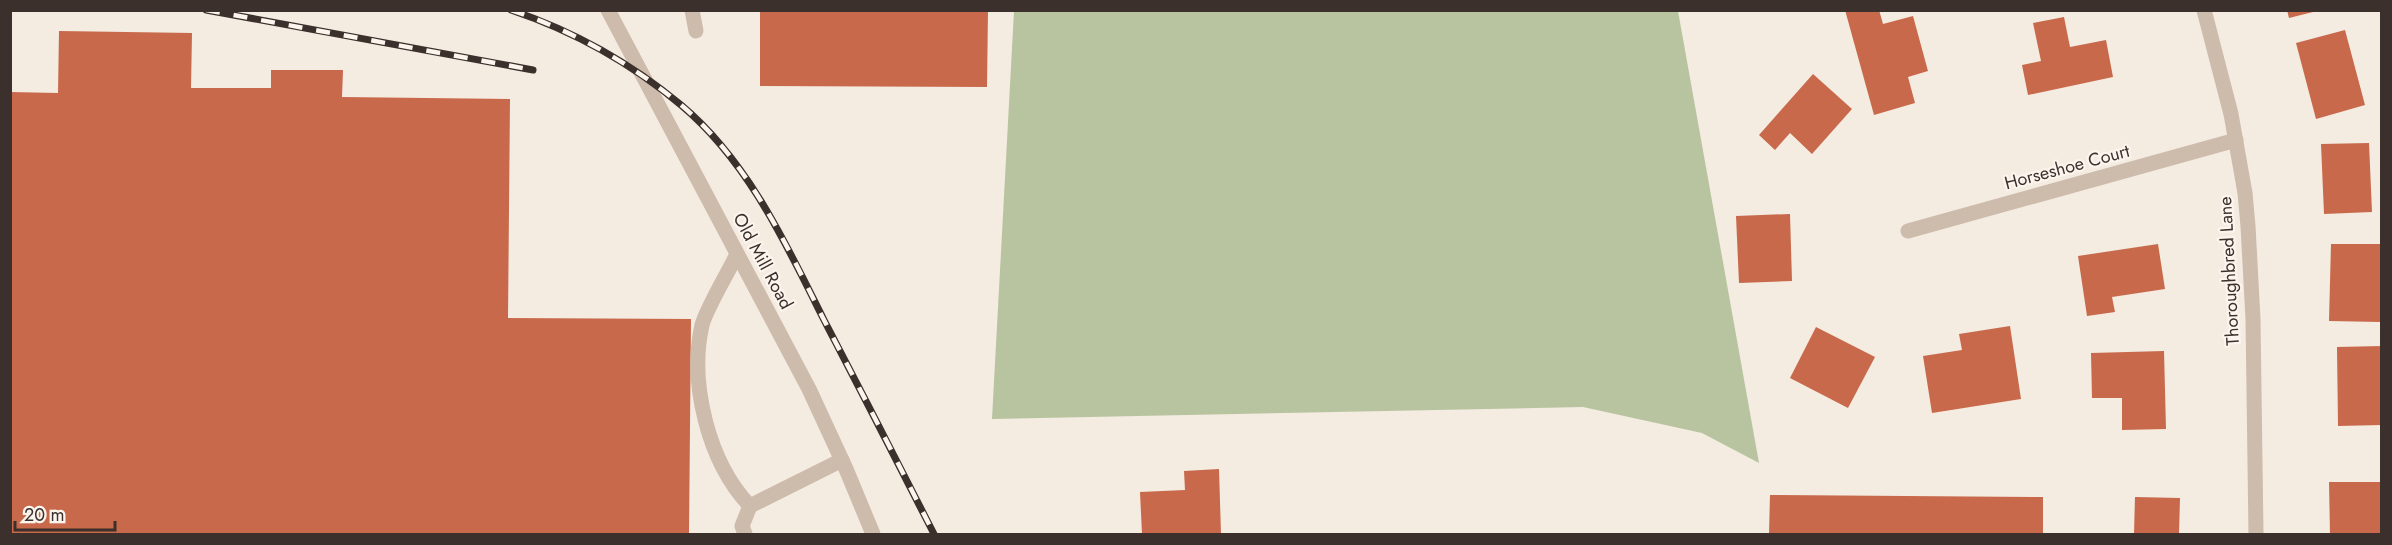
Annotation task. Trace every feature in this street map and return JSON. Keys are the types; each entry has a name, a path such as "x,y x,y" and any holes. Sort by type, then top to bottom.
{"street":[{"name":"Old Mill Road","path":"608,10 809,389 873,534"},
{"path":"692,10 696,31"},
{"name":"Thoroughbred Lane","path":"2204,10 2236,140 2251,248 2256,534"},
{"name":"Horseshoe Court","path":"1908,231 2236,140"},
{"path":"737,254 703,323 698,378 702,414 727,474 737,492 750,506"},
{"path":"745,534 742,526 750,506 842,460"}],"green space":[{"path":"1014,11 1678,11 1759,463 1702,433 1583,407 992,419"}],"building":[{"path":"760,10 988,10 987,87 760,86"},
{"path":"1845,10 1879,10 1883,24 1913,16 1928,71 1908,77 1915,103 1874,115"},
{"path":"2287,10 2316,10 2317,11 2289,18"},
{"path":"2064,17 2070,47 2106,40 2113,77 2028,95 2022,65 2041,61 2033,23"},
{"path":"2345,30 2365,105 2316,119 2296,43"},
{"path":"59,31 192,33 191,88 271,88 271,70 343,70 342,97 510,99 508,318 691,319 689,534 10,534 10,92 58,93"},
{"path":"1813,74 1852,109 1812,154 1790,133 1775,150 1759,135"},
{"path":"2369,143 2372,212 2324,214 2321,144"},
{"path":"1790,214 1792,281 1739,283 1736,216"},
{"path":"2158,244 2165,289 2112,297 2115,312 2087,316 2078,256"},
{"path":"2331,244 2381,244 2380,322 2329,321"},
{"path":"2010,326 2021,399 1932,413 1923,356 1962,350 1959,334"},
{"path":"1816,327 1875,357 1848,408 1790,378"},
{"path":"2382,346 2382,425 2338,426 2337,347"},
{"path":"2164,351 2166,429 2122,430 2122,398 2092,398 2091,353"},
{"path":"1219,469 1221,534 1142,534 1140,492 1185,490 1184,471"},
{"path":"2329,482 2382,482 2382,534 2330,534"},
{"path":"1770,495 2043,497 2043,534 1769,534"},
{"path":"2135,497 2180,498 2179,534 2134,534"}],"railway":[{"path":"206,10 533,70"},
{"path":"511,10 579,38 642,75 681,105 705,127 726,152 746,178 780,233 934,534"}]}
